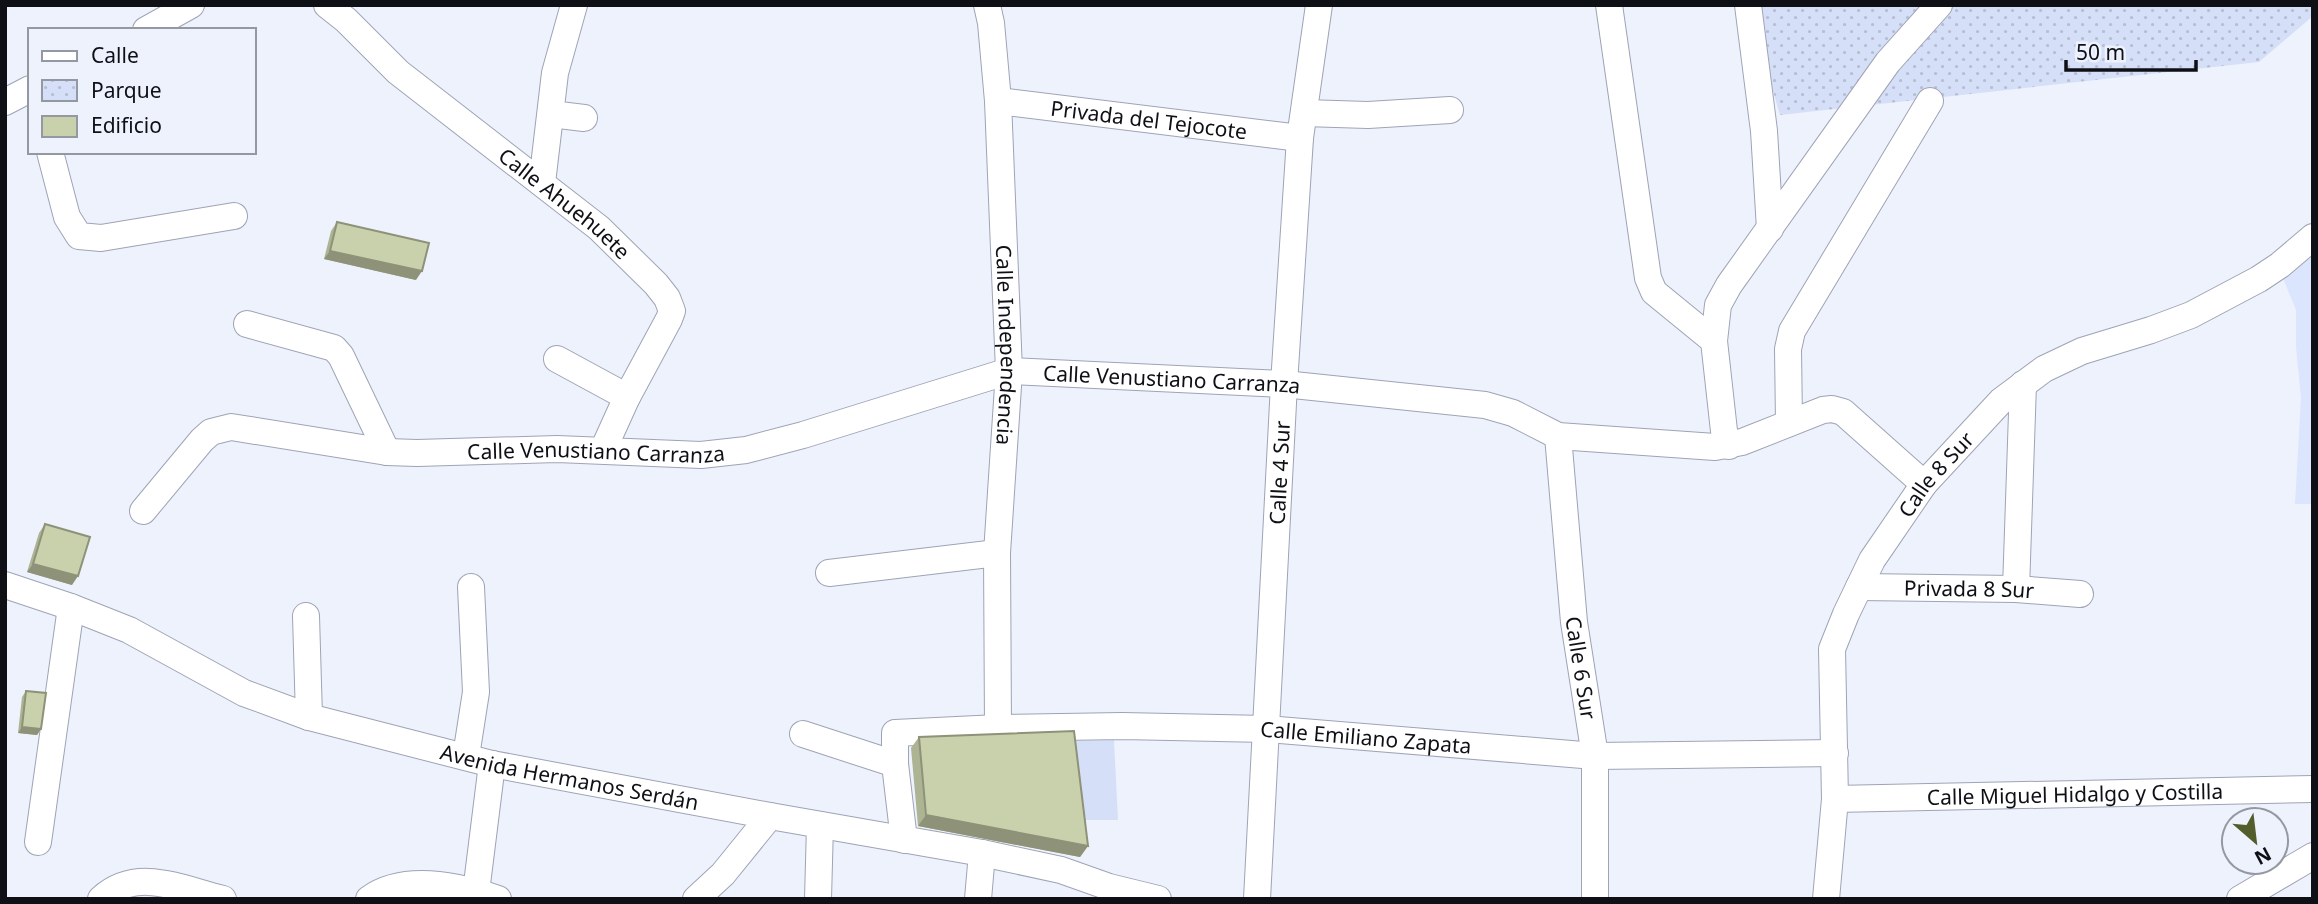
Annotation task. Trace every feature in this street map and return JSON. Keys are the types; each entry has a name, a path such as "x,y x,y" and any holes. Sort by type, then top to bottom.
{"street":[{"path":"150,28 191,5"},
{"name":"Calle Ahuehuete","path":"327,5 346,20 398,72 599,228 656,284 671,304 669,319 627,397 603,450"},
{"path":"542,183 555,73 574,5"},
{"name":"Calle Independencia","path":"986,5 991,23 998,101 1009,372 998,553 998,728"},
{"name":"Calle 4 Sur","path":"1257,899 1284,384 1302,126 1319,5"},
{"path":"1609,5 1648,278 1654,292 1714,341"},
{"path":"1748,5 1764,131 1770,229"},
{"path":"1729,446 1724,431 1714,341 1718,305 1729,285 1888,62 1939,5"},
{"path":"5,102 28,90"},
{"name":"Privada del Tejocote","path":"998,101 1302,126 1367,115 1450,110"},
{"path":"1789,423 1789,339 1930,101"},
{"path":"551,114 584,118"},
{"path":"51,154 67,217 79,236 101,238 234,216"},
{"name":"Calle 8 Sur","path":"1826,899 1835,799 1832,649 1878,551 1924,484 1981,420 2044,369 2073,355 2191,314 2259,279 2313,237"},
{"path":"247,324 334,348 341,356 387,452"},
{"path":"557,359 627,397"},
{"name":"Calle Venustiano Carranza","path":"143,511 202,440 211,432 231,427 387,452 603,450 701,455 746,450 816,432 1009,372 1284,384 1485,405 1513,413 1558,436 1688,446 1729,446 1823,410 1832,409 1843,412 1924,484"},
{"path":"2016,589 2023,384"},
{"name":"Calle 6 Sur","path":"1558,436 1574,622 1595,757 1595,899"},
{"path":"829,573 998,553"},
{"name":"Avenida Hermanos Serdán","path":"5,585 129,630 244,694 309,717 492,764 982,853 1061,870 1109,887 1158,899"},
{"path":"466,756 476,692 471,587"},
{"name":"Privada 8 Sur","path":"1859,587 2016,589 2080,594"},
{"path":"38,842 71,607"},
{"path":"306,616 309,717"},
{"name":"Calle Emiliano Zapata","path":"895,764 895,733 1122,726 1267,729 1595,757 1835,752"},
{"path":"803,734 895,764 904,840"},
{"path":"369,899 392,887 410,885 432,885 487,895 492,764"},
{"name":"Calle Miguel Hidalgo y Costilla","path":"1835,799 2313,789"},
{"path":"696,899 723,874 770,816"},
{"path":"818,899 820,825"},
{"path":"978,899 982,853"},
{"path":"2240,899 2313,856"},
{"path":"101,899 123,884 146,880 223,899"}],"shaded area":[{"path":"2313,242 2313,504 2295,504 2301,398 2296,310 2280,271"}],"green space":[{"path":"1748,5 2313,5 2313,16 2259,62 1780,115"},
{"path":"1114,740 1118,820 1077,820 1071,741"}],"building":[{"path":"337,222 429,243 422,271 330,251"},
{"path":"45,524 90,537 78,576 33,564"},
{"path":"26,691 46,693 41,729 22,727"},
{"path":"1074,731 1088,846 926,815 919,737"}]}
